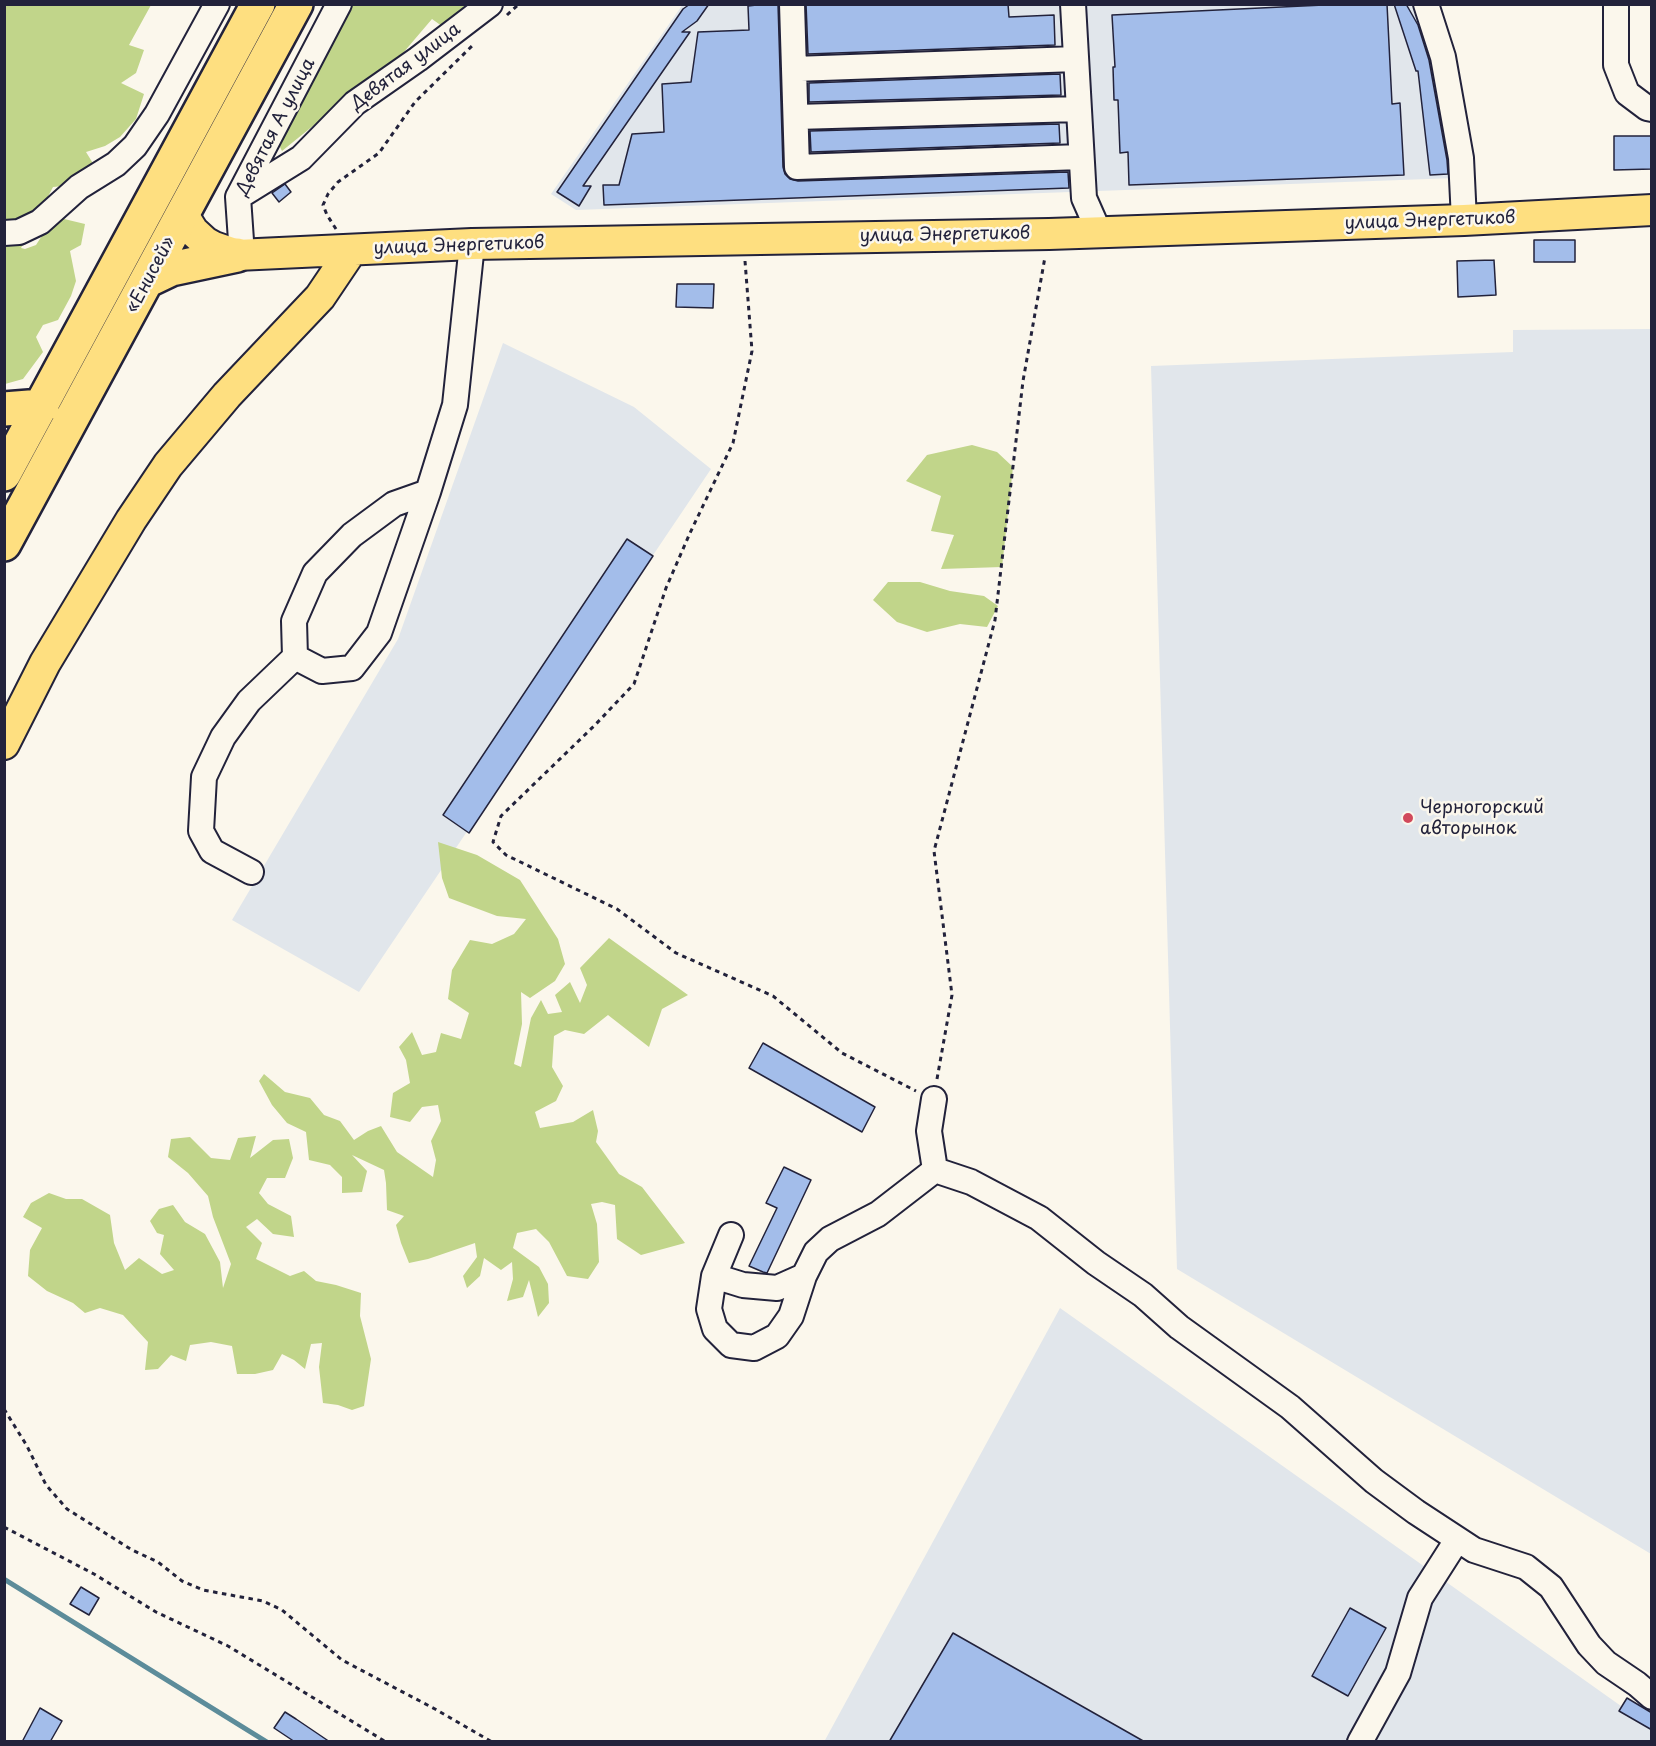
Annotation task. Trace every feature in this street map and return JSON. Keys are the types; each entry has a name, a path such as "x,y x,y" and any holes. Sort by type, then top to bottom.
{"highway":[{"name":"«Енисей»","path":"4,474 258,4"},
{"name":"«Енисей»","path":"4,544 296,4"},
{"path":"148,280 171,268 240,255"},
{"path":"4,409 42,406"}],"main road":[{"name":"улица Энергетиков","path":"240,255 472,244 1050,234 1464,220 1652,210"},
{"path":"183,215 193,231 204,242 240,255"},
{"path":"4,744 45,663 131,520 168,465 226,395 320,297 351,251"}],"lane":[{"path":"4,233 20,232 40,222 79,187 116,164 135,146 157,114 217,4"},
{"name":"Девятая А улица","path":"240,255 238,197 339,4"},
{"path":"792,4 797,167 1081,157"},
{"path":"1073,4 1084,198 1099,232"},
{"path":"1426,4 1445,68 1461,158 1464,220"},
{"path":"1616,4 1616,65 1627,93 1647,108 1652,109"},
{"name":"Девятая улица","path":"238,197 300,158 355,103 418,59 495,12"},
{"path":"794,69 1076,59"},
{"path":"796,117 1078,109"},
{"path":"295,657 322,671 352,668 379,633 428,492 455,405 472,244"},
{"path":"251,873 212,851 201,831 204,777 223,737 249,701 295,657 294,621 315,573 352,535 394,504 428,492"},
{"path":"934,1099 929,1131 934,1170"},
{"path":"731,1234 714,1276 709,1309 715,1329 731,1345 754,1348 777,1336 791,1316 804,1276 816,1252 830,1239 878,1214 934,1170"},
{"path":"934,1170 970,1182 1039,1218 1096,1263 1143,1295 1179,1327 1290,1407 1374,1481 1416,1512 1474,1550 1526,1567 1551,1587 1589,1645 1606,1663 1652,1697"},
{"path":"714,1276 743,1285 777,1288 804,1276"},
{"path":"1360,1742 1398,1673 1420,1598 1457,1540"}],"path":[{"path":"495,12 519,4"},
{"path":"351,251 327,215 323,205 328,194 338,182 379,153 415,102 474,43"},
{"path":"743,238 752,351 734,443 666,588 634,684 501,816 493,842 506,855 617,909 676,953 773,996 842,1053 934,1099 952,995 934,851 995,620 1023,381 1050,234"},
{"path":"4,1409 27,1446 46,1485 67,1509 132,1550 158,1562 182,1581 204,1590 263,1601 282,1610 342,1660 492,1742"},
{"path":"4,1527 94,1574 156,1612 228,1646 386,1742"}],"shaded area":[{"path":"683,4 1411,5 1432,46 1455,178 576,210 551,194"},
{"name":"Черногорский авторынок","path":"1652,329 1651,1554 1177,1269 1151,366 1513,352 1513,330"},
{"path":"503,343 634,407 711,469 359,992 232,920 398,639"},
{"path":"1060,1308 1652,1728 1651,1742 824,1742"}],"green space":[{"path":"5,5 151,5 129,45 144,50 136,73 121,83 144,94 136,119 120,137 105,146 86,152 94,165 63,186 53,187 21,248 36,245 45,231 60,218 85,224 81,245 70,251 76,281 71,296 58,320 43,325 36,337 43,352 23,379 5,384"},
{"path":"351,5 475,5 446,29 432,19 403,53 282,151 276,139"},
{"path":"972,445 997,452 1013,467 1002,567 941,569 954,535 931,531 941,496 906,481 927,455"},
{"path":"888,582 920,582 950,591 984,596 998,606 987,627 960,624 927,632 897,622 873,600"},
{"path":"438,842 477,855 520,880 558,939 565,964 555,981 530,998 521,992 522,1024 514,1064 521,1067 531,1018 541,1000 548,1014 562,1012 555,995 570,982 580,1003 587,985 580,968 609,938 688,995 662,1009 649,1047 608,1015 584,1034 565,1030 554,1036 552,1067 563,1086 556,1101 535,1112 540,1128 573,1122 593,1110 598,1131 596,1142 619,1174 642,1187 685,1243 641,1255 617,1239 615,1205 602,1202 591,1204 597,1224 599,1262 588,1279 567,1276 549,1242 536,1229 517,1233 513,1248 539,1267 548,1284 549,1303 538,1317 529,1280 523,1297 507,1301 513,1279 512,1262 501,1270 484,1258 480,1276 467,1288 463,1276 477,1257 475,1243 409,1263 396,1225 404,1216 387,1210 384,1170 352,1155 367,1171 362,1192 342,1193 342,1177 330,1165 309,1160 306,1132 287,1123 272,1105 259,1081 264,1074 285,1092 310,1098 324,1115 340,1121 354,1140 381,1126 397,1152 433,1177 436,1160 431,1141 441,1121 438,1105 422,1107 410,1122 390,1117 393,1093 410,1083 406,1060 399,1047 412,1032 422,1055 436,1052 441,1033 461,1039 469,1013 448,999 452,970 470,940 492,944 514,934 526,919 497,916 449,898 442,878"},
{"path":"256,1136 250,1158 273,1140 289,1139 293,1158 285,1178 267,1178 259,1193 268,1204 291,1216 294,1237 273,1234 257,1219 246,1227 262,1243 256,1259 290,1276 304,1271 316,1281 361,1293 360,1316 371,1359 364,1406 352,1410 323,1403 319,1367 322,1343 311,1344 305,1369 282,1354 273,1370 255,1374 237,1374 232,1346 211,1342 190,1345 186,1361 171,1355 158,1369 145,1370 148,1342 123,1315 100,1308 85,1313 73,1303 47,1291 28,1276 30,1250 42,1228 23,1217 31,1203 49,1193 66,1199 82,1199 110,1215 114,1243 125,1270 139,1258 162,1274 174,1270 160,1254 164,1235 157,1233 150,1221 159,1209 173,1205 185,1222 205,1234 220,1262 223,1288 231,1264 213,1217 208,1196 188,1173 168,1157 171,1139 190,1137 211,1158 230,1160 238,1138"}],"building":[{"path":"690,4 709,4 697,21 682,32 690,32 583,186 591,186 579,206 557,192 683,9"},
{"path":"778,4 783,167 790,179 798,181 1068,172 1069,188 604,205 603,185 619,185 632,134 664,132 662,84 691,82 698,32 749,30 748,6"},
{"path":"806,4 1008,4 1009,17 1054,15 1055,45 808,54"},
{"path":"1387,4 1392,104 1400,103 1404,175 1129,185 1128,152 1120,153 1118,100 1114,100 1112,15"},
{"path":"1394,4 1406,4 1418,25 1429,60 1448,174 1430,175 1418,71 1416,71"},
{"path":"1060,74 1061,95 809,102 809,83"},
{"path":"1059,124 1060,143 811,152 810,131"},
{"path":"1614,136 1652,136 1652,169 1614,170"},
{"path":"285,184 291,192 279,202 272,193"},
{"path":"1534,240 1575,240 1575,262 1534,262"},
{"path":"1494,260 1496,295 1458,297 1457,261"},
{"path":"677,284 714,284 713,308 676,307"},
{"path":"627,539 653,556 469,833 443,815"},
{"path":"763,1043 875,1107 862,1132 749,1068"},
{"path":"784,1167 811,1180 767,1273 749,1266 777,1208 766,1203"},
{"path":"81,1587 99,1598 89,1615 70,1604"},
{"path":"1350,1608 1386,1628 1348,1696 1312,1676"},
{"path":"953,1633 1145,1742 889,1742"},
{"path":"1627,1698 1652,1713 1652,1730 1619,1711"},
{"path":"40,1708 62,1721 50,1742 22,1742"},
{"path":"285,1712 330,1742 295,1742 274,1728"}],"waterway":[{"path":"4,1579 267,1742"}],"place":[{"name":"Черногорский авторынок","path":"1408,818"}]}
